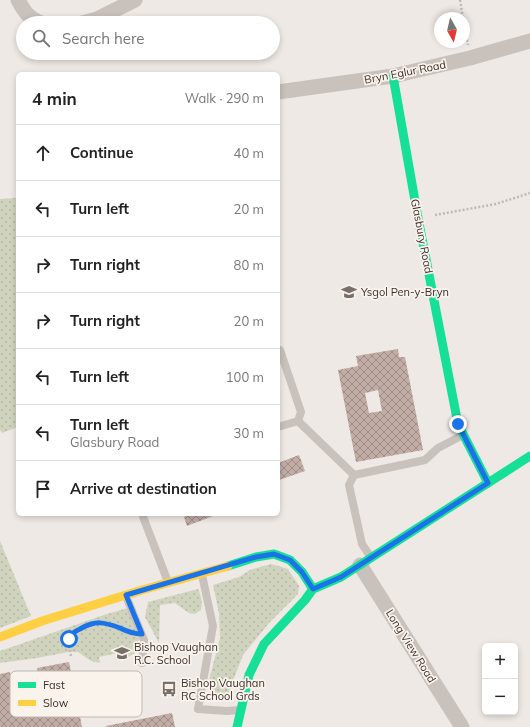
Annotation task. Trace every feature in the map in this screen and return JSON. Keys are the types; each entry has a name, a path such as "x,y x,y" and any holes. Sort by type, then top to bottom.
{"street":[{"path":"18,0 29,16"},
{"path":"104,16 134,0"},
{"name":"Bryn Eglur Road","path":"280,92 393,76 470,58 530,41"},
{"name":"Glasbury Road","path":"393,76 418,218 458,424 488,483"},
{"path":"236,727 249,674 264,644 305,600 313,589 341,577 530,456"},
{"path":"0,637 42,621 126,595 256,557 274,554 290,560 302,572 313,589"},
{"name":"Long View Road","path":"365,561 462,727"}],"lane":[{"path":"280,350 301,412 298,421"},
{"path":"298,421 354,475"},
{"path":"280,426 298,421"},
{"path":"365,561 348,485 354,475 425,460 438,448 464,435"},
{"path":"143,516 168,583"},
{"path":"201,573 213,626 198,709 227,711 240,710"},
{"path":"126,595 144,640 142,663"}],"path":[{"path":"460,0 462,12"},
{"path":"468,48 470,58"},
{"path":"418,218 496,204 530,193"},
{"path":"95,623 108,624 130,633 142,634"},
{"path":"71,656 68,642 69,639 71,635 84,627"},
{"path":"66,634 69,639"}],"green space":[{"path":"16,198 16,428 2,433 0,430 0,199"},
{"path":"0,541 31,616 0,628"},
{"path":"271,564 288,569 299,586 298,594 269,623 243,655 234,678 229,698 221,701 217,700 211,696 208,689 220,638 219,613 213,585 239,577 250,570"},
{"path":"198,589 202,607 201,610 195,614 189,613 175,603 160,605 159,643 145,617 148,602"},
{"path":"128,608 139,638 135,653 128,657 126,651 99,657 100,663 91,661 78,652 68,652 0,663 0,651"}],"building":[{"path":"398,349 399,357 405,357 423,450 356,462 338,370 358,366 356,356","holes":["378,390 382,411 369,413 365,393"]},
{"path":"299,455 305,471 280,480 280,462"},
{"path":"186,516 213,516 187,526 184,517"},
{"path":"69,662 71,671 38,671 37,668"},
{"path":"10,672 10,717 80,717 82,727 0,727 0,674"},
{"path":"172,713 175,727 106,727 106,726"}],"traffic: fast":[{"path":"393,76 418,218 458,424 488,483"},
{"path":"237,727 249,675 264,644 305,600 313,589 341,577 530,456"},
{"path":"228,566 256,557 274,554 290,560 302,572 313,589"}],"traffic: slow":[{"path":"0,637 42,621 142,590 228,566"}],"place":[{"name":"Ysgol Pen-y-Bryn","path":"349,292"},
{"name":"Bishop Vaughan R.C. School","path":"122,653"},
{"name":"Bishop Vaughan RC School Grds","path":"169,689"}],"route":[{"path":"69,639 71,635 78,630 90,624 100,623 108,624 130,633 142,634 126,595 256,557 274,554 290,560 302,572 313,589 341,577 488,483 458,424"}]}
